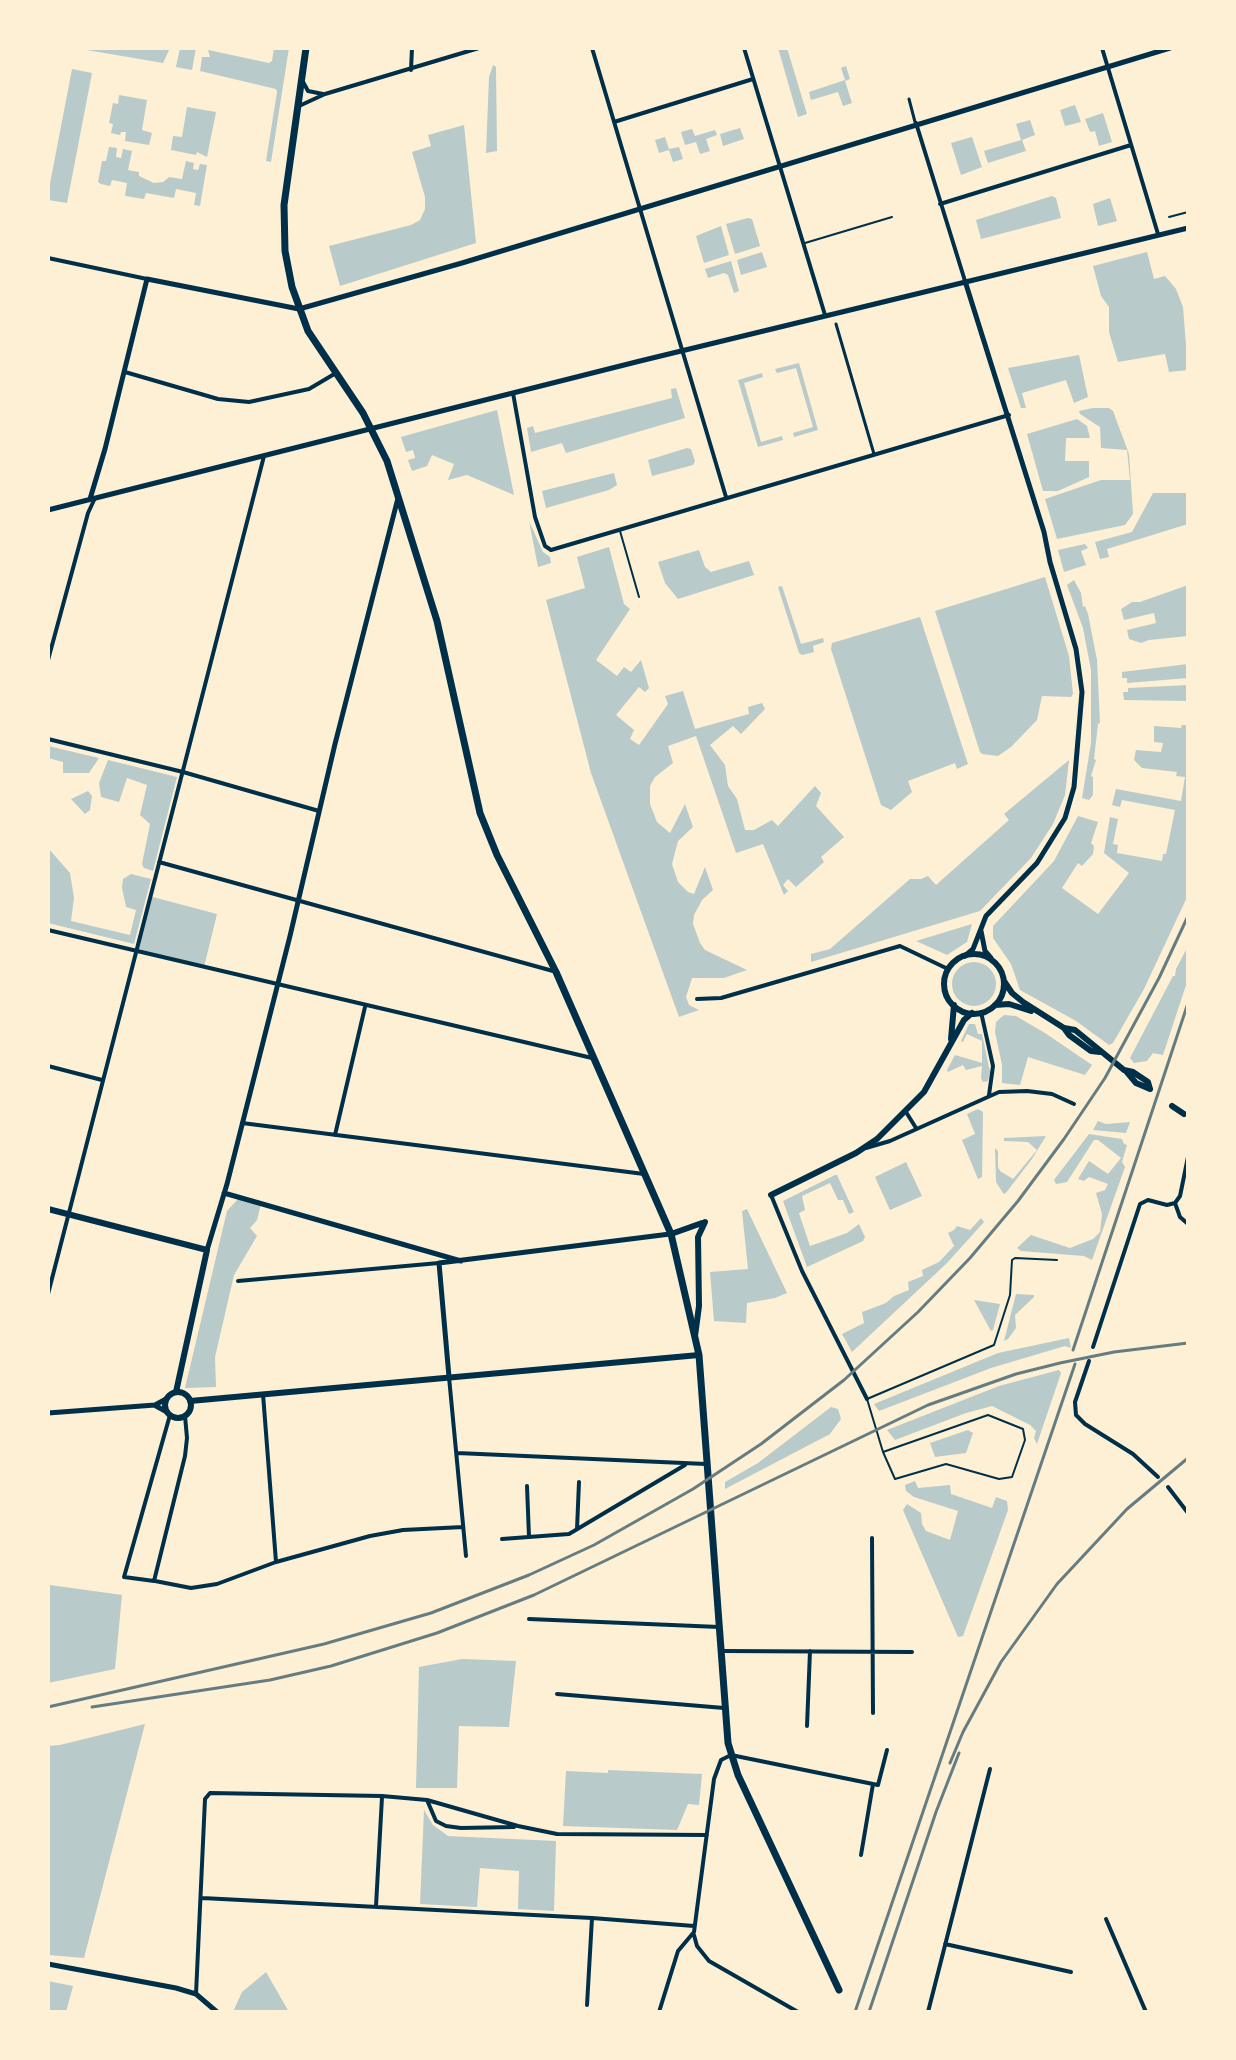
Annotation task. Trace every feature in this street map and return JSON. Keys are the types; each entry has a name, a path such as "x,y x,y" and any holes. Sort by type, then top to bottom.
{"main road":[{"path":"306,48 285,190 285,251 299,309 308,331 373,429 437,621 480,813 497,855 556,972 671,1234 699,1355 724,1708 731,1755 839,1990"},
{"path":"950,1043 954,1005 945,988 948,969 965,956 980,955 991,958 1012,993 1064,1028 1091,1051 1100,1052 1148,1082 1151,1089"},
{"path":"995,1005 1003,991 1004,981"},
{"path":"954,1005 972,1013 995,1005 1014,1005 1039,1014"},
{"path":"771,1195 864,1149 906,1112 924,1092 950,1043 972,1013"},
{"path":"1172,1106 1184,1114"},
{"path":"48,1209 207,1250 176,1392 166,1399 168,1413 177,1418 185,1416 190,1409 190,1401 185,1394 176,1392"},
{"path":"671,1234 705,1222 698,1237 699,1306 695,1336"},
{"path":"190,1401 699,1355"}],"street":[{"path":"411,70 412,48"},
{"path":"297,107 325,94 479,48"},
{"path":"592,48 726,497"},
{"path":"744,48 825,315"},
{"path":"1102,48 1158,234"},
{"path":"48,258 299,309 462,263 1170,48"},
{"path":"302,79 308,91 325,94"},
{"path":"614,122 753,79"},
{"path":"909,99 1009,415 1076,649 1081,677 1081,720 1073,795 1065,818 1037,863 986,916 973,949 965,956"},
{"path":"940,204 1131,145"},
{"path":"48,510 682,350 1186,229"},
{"path":"48,660 147,279"},
{"path":"836,324 874,454"},
{"path":"125,372 218,399 249,402 309,389 336,373"},
{"path":"513,393 535,517 546,548 551,550 1009,415"},
{"path":"48,1294 264,456"},
{"path":"207,1250 242,1123 398,497"},
{"path":"48,739 183,772 319,811"},
{"path":"159,862 556,972"},
{"path":"48,930 594,1059"},
{"path":"981,930 985,951 991,958"},
{"path":"697,999 721,998 900,946 948,969"},
{"path":"335,1135 365,1007"},
{"path":"981,1012 993,1066 989,1095"},
{"path":"48,1066 102,1080"},
{"path":"1188,1074 1188,1093"},
{"path":"864,1149 1005,1091 1061,1096 1074,1104"},
{"path":"906,1112 916,1128"},
{"path":"242,1123 645,1174"},
{"path":"1093,1347 1140,1204 1148,1200 1167,1205 1175,1203 1180,1196 1188,1159"},
{"path":"224,1193 466,1262"},
{"path":"771,1195 802,1271 867,1399"},
{"path":"1175,1203 1180,1217 1188,1224"},
{"path":"238,1281 466,1262 671,1234"},
{"path":"439,1263 466,1556"},
{"path":"1089,1361 1075,1402 1076,1415 1133,1454 1158,1477"},
{"path":"263,1394 276,1562"},
{"path":"48,1413 155,1405 166,1399"},
{"path":"155,1405 168,1413 124,1577 191,1588 217,1584 276,1562 370,1536 403,1530 463,1527"},
{"path":"154,1581 185,1456 185,1416"},
{"path":"457,1453 707,1464"},
{"path":"502,1539 569,1534 687,1464"},
{"path":"577,1529 579,1482"},
{"path":"527,1486 529,1537"},
{"path":"1168,1487 1188,1513"},
{"path":"872,1538 873,1713"},
{"path":"529,1619 719,1627"},
{"path":"721,1651 912,1652"},
{"path":"807,1726 810,1651"},
{"path":"557,1694 724,1708"},
{"path":"798,2012 709,1961 697,1946 694,1929 716,1770 721,1760 731,1755 878,1785 887,1750"},
{"path":"928,2012 990,1769"},
{"path":"861,1855 873,1784"},
{"path":"196,1994 204,1802 207,1795 223,1792 382,1796 427,1800 557,1834 707,1835"},
{"path":"376,1906 382,1796"},
{"path":"427,1800 436,1821 446,1826 518,1826"},
{"path":"202,1898 592,1918 694,1929"},
{"path":"587,2005 592,1918"},
{"path":"1106,1919 1146,2012"},
{"path":"659,2012 678,1951 694,1929"},
{"path":"945,1944 1071,1972"},
{"path":"48,1964 165,1985 196,1994 217,2012"}],"lane":[{"path":"1169,217 1188,212"},
{"path":"804,243 892,217"},
{"path":"620,529 639,597"},
{"path":"883,1452 988,1415 1019,1426 1024,1434 1012,1477 1003,1480 946,1464 895,1479 883,1452 867,1399 994,1345 1010,1295 1012,1260 1057,1260"}],"shaded area":[{"path":"82,48 170,48 163,63 81,49"},
{"path":"180,48 196,48 192,70 176,67"},
{"path":"274,48 289,48 271,162 266,161 276,89 200,71 202,57 210,57 208,50 269,63"},
{"path":"778,48 787,48 807,114 798,117"},
{"path":"493,65 496,67 497,151 486,153 489,77"},
{"path":"846,66 850,79 845,81 852,103 843,106 838,92 811,100 809,92 845,80 841,68"},
{"path":"72,69 92,73 67,203 48,200 48,194"},
{"path":"119,95 147,100 142,130 152,133 149,145 125,141 126,132 120,135 111,133 113,124 109,123 113,103 118,104"},
{"path":"1075,105 1081,122 1065,126 1060,110"},
{"path":"187,107 216,112 207,157 197,152 196,155 171,150 173,136 182,137"},
{"path":"1103,113 1112,142 1099,146 1095,131 1090,132 1085,119"},
{"path":"1030,120 1035,135 1022,140 1026,151 988,163 984,151 1021,140 1016,124"},
{"path":"464,125 476,243 340,286 329,246 420,220 425,209 425,197 412,152 431,146 428,135"},
{"path":"740,128 744,139 723,146 720,134"},
{"path":"692,129 695,136 715,130 717,135 706,139 710,151 700,154 696,142 685,145 681,132"},
{"path":"665,137 669,149 679,147 683,159 673,162 669,150 659,153 655,140"},
{"path":"972,137 982,167 961,175 951,143"},
{"path":"109,147 117,148 116,157 121,158 123,149 132,151 128,170 139,172 139,176 154,183 163,182 169,177 182,179 186,161 194,163 193,169 198,170 200,164 207,165 200,206 194,205 196,193 176,189 174,198 146,193 144,199 125,196 127,183 112,180 110,186 101,184 98,182 102,161 106,161"},
{"path":"1052,196 1056,198 1061,218 981,239 976,220"},
{"path":"1110,198 1117,221 1098,226 1093,204"},
{"path":"752,219 760,246 735,254 726,224"},
{"path":"721,226 729,255 704,263 696,236"},
{"path":"762,252 767,267 741,275 737,260"},
{"path":"1147,252 1154,279 1165,276 1176,289 1183,307 1188,370 1169,372 1165,354 1118,362 1109,332 1109,307 1101,296 1093,266"},
{"path":"731,261 739,291 734,293 728,275 724,273 708,278 705,269"},
{"path":"1079,355 1088,397 1074,403 1066,380 1022,393 1026,408 1021,408 1008,368"},
{"path":"799,363 818,430 794,437 793,433 813,427 796,368 777,373 775,369"},
{"path":"762,373 763,377 744,383 761,442 782,436 783,440 758,447 738,380"},
{"path":"676,388 685,418 566,453 562,443 531,452 527,428 533,426 535,433 672,398 671,389"},
{"path":"1093,408 1113,411 1129,454 1133,514 1125,525 1057,539 1045,499 1101,480 1130,480 1127,450 1101,448 1100,427 1079,411"},
{"path":"497,410 514,495 467,475 448,480 454,464 432,455 427,466 412,471 408,460 415,458 413,450 406,452 401,437"},
{"path":"1077,419 1087,426 1090,438 1066,438 1065,461 1089,461 1089,477 1058,491 1043,491 1027,434"},
{"path":"691,449 695,461 693,465 652,476 648,460"},
{"path":"614,473 617,485 609,490 546,508 542,491"},
{"path":"1153,493 1188,493 1188,524 1107,549 1109,557 1100,559 1095,542 1132,532"},
{"path":"529,521 543,552 550,557 551,563 538,567"},
{"path":"1085,544 1088,548 1081,551 1086,565 1064,572 1058,550"},
{"path":"609,547 624,604 630,609 596,660 617,676 624,667 631,672 641,660 649,688 645,692 639,687 616,715 634,730 630,739 639,745 668,704 665,696 683,691 695,729 749,714 748,707 762,703 765,709 741,734 733,726 710,745 725,765 728,786 737,799 745,830 754,830 772,820 778,826 815,786 821,793 816,806 844,837 821,857 824,862 796,887 788,879 783,885 788,891 784,895 763,844 736,853 696,736 668,746 673,763 655,777 650,786 650,804 657,822 670,833 685,804 693,827 678,841 672,864 678,882 694,894 705,867 713,890 702,900 694,915 693,924 700,943 705,950 747,970 724,978 692,978 686,997 689,1005 699,1010 679,1017 591,773 546,600 585,588 577,557"},
{"path":"699,550 705,567 711,572 749,561 754,575 678,599 665,583 658,562"},
{"path":"1045,577 1069,656 1073,694 1071,697 1042,696 1037,720 1011,747 998,756 982,754 935,611"},
{"path":"1074,580 1088,614 1097,660 1100,723 1091,776 1093,795 1089,800 1082,798 1091,743 1091,670 1083,628 1067,585"},
{"path":"1188,585 1188,636 1141,643 1129,639 1127,630 1156,623 1154,613 1124,620 1121,609 1132,602"},
{"path":"782,586 801,644 823,638 824,642 813,646 814,652 799,653 778,587"},
{"path":"920,617 968,764 957,769 955,763 908,781 912,792 891,810 881,805 831,649 832,643"},
{"path":"1188,664 1188,678 1127,683 1127,678 1122,678 1122,672"},
{"path":"1188,685 1188,701 1124,700 1123,692 1128,692 1128,688"},
{"path":"1188,725 1188,895 1144,989 1109,1045 1076,1021 1020,990 1011,964 993,938 993,926 1054,861 1078,816 1098,822 1091,843 1094,846 1093,854 1082,866 1078,863 1062,888 1098,914 1129,873 1104,853 1110,817 1118,819 1113,844 1118,845 1117,853 1162,861 1175,810 1122,800 1120,807 1112,805 1116,789 1181,801 1185,777 1176,776 1177,772 1142,768 1134,760 1136,750 1161,752 1163,743 1154,742 1154,726 1181,728"},
{"path":"48,746 99,758 89,773 63,773 63,762 48,758"},
{"path":"108,760 177,777 153,871 142,864 150,824 140,815 147,785 127,778 119,802 101,797 99,783"},
{"path":"1069,760 1065,795 1053,824 1031,858 980,911 811,962 811,954 830,949 910,879 928,876 936,885 1009,820 1004,814"},
{"path":"88,791 92,796 90,810 85,814 71,799"},
{"path":"48,848 70,873 74,898 71,921 130,935 136,910 126,907 123,879 131,874 151,879 134,944 48,923"},
{"path":"149,896 217,914 204,967 135,951"},
{"path":"972,924 967,942 947,955 916,941"},
{"path":"1188,946 1188,979 1163,1055 1153,1053 1147,1061 1134,1063 1130,1058"},
{"path":"974,962 990,968 996,984 990,1000 974,1006 958,1000 952,984 958,968"},
{"path":"1004,1015 1016,1016 1092,1065 1085,1075 1028,1057 1020,1085 1002,1083 1002,1065 995,1032 996,1022"},
{"path":"969,1024 975,1024 978,1034 982,1034 990,1072 988,1081 983,1082 981,1078 982,1066 966,1070 963,1065 947,1070 955,1055 982,1063 982,1041 967,1034 961,1041"},
{"path":"978,1109 983,1112 982,1177 978,1179 962,1140 975,1134 967,1114"},
{"path":"1098,1121 1106,1124 1130,1122 1126,1133 1093,1130"},
{"path":"1089,1134 1122,1139 1127,1145 1122,1162 1125,1167 1092,1260 1084,1256 1021,1251 1017,1248 1031,1235 1070,1248 1093,1239 1100,1232 1102,1214 1096,1193 1105,1190 1108,1184 1089,1177 1084,1181 1078,1179 1089,1161 1108,1174 1121,1158 1094,1140 1067,1182 1056,1184 1054,1180"},
{"path":"1046,1136 1032,1159 1003,1193 996,1182 995,1148 1000,1171 1013,1179 1037,1150 1028,1142 1004,1141 1004,1138"},
{"path":"906,1162 922,1196 890,1210 875,1177"},
{"path":"835,1175 854,1212 849,1214 830,1183 802,1196 805,1210 799,1213 810,1246 847,1233 859,1224 865,1237 863,1241 807,1267 783,1201"},
{"path":"238,1199 261,1204 257,1220 250,1228 257,1236 234,1275 215,1357 216,1387 185,1388 227,1211"},
{"path":"747,1209 787,1293 747,1303 746,1323 714,1321 710,1272 748,1269 742,1211"},
{"path":"981,1218 984,1222 947,1263 852,1352 842,1334 864,1323 862,1312 909,1290 908,1282 923,1276 922,1270 939,1262 954,1246 948,1233 957,1226 970,1230"},
{"path":"1016,1294 1034,1297 1015,1315 1016,1328 1004,1341"},
{"path":"974,1300 1000,1304 993,1330 991,1331"},
{"path":"1069,1338 1071,1348 1065,1346 991,1368 879,1411 874,1404 998,1353"},
{"path":"1059,1370 1061,1373 1037,1444 1034,1438 1036,1431 1030,1425 992,1406 895,1440 887,1430 999,1386"},
{"path":"831,1407 838,1409 841,1419 830,1434 725,1489 725,1482 758,1463"},
{"path":"968,1430 973,1433 966,1453 935,1457 930,1443"},
{"path":"915,1481 918,1488 950,1485 951,1494 992,1508 996,1497 1007,1501 1008,1510 963,1636 958,1637 903,1510 907,1504 921,1513 926,1531 950,1540 958,1511 914,1497 906,1491 905,1485"},
{"path":"50,1585 122,1595 115,1669 48,1683"},
{"path":"462,1659 516,1661 509,1727 459,1726 457,1788 416,1788 419,1667"},
{"path":"145,1724 84,1958 48,1955 48,1746"},
{"path":"608,1770 702,1774 699,1805 688,1804 677,1830 563,1826 566,1771 608,1773"},
{"path":"424,1810 433,1825 448,1836 556,1841 554,1911 518,1909 519,1871 480,1868 477,1907 420,1904"},
{"path":"266,1972 289,2012 233,2012 242,1992"},
{"path":"48,1981 73,1986 66,2012 48,2012"}],"railway":[{"path":"48,1707 324,1644 431,1613 529,1575 594,1545 693,1489 761,1444 844,1380 918,1312 970,1258 1018,1201 1105,1078 1159,978 1188,916"},
{"path":"1073,1350 1188,1003"},
{"path":"92,1707 270,1680 331,1666 437,1633 534,1595 928,1405 1016,1374 1060,1363 1114,1352 1188,1343"},
{"path":"855,2012 1075,1364"},
{"path":"950,1763 1001,1662 1057,1584 1127,1509 1188,1458"},
{"path":"869,2012 959,1753"}]}
